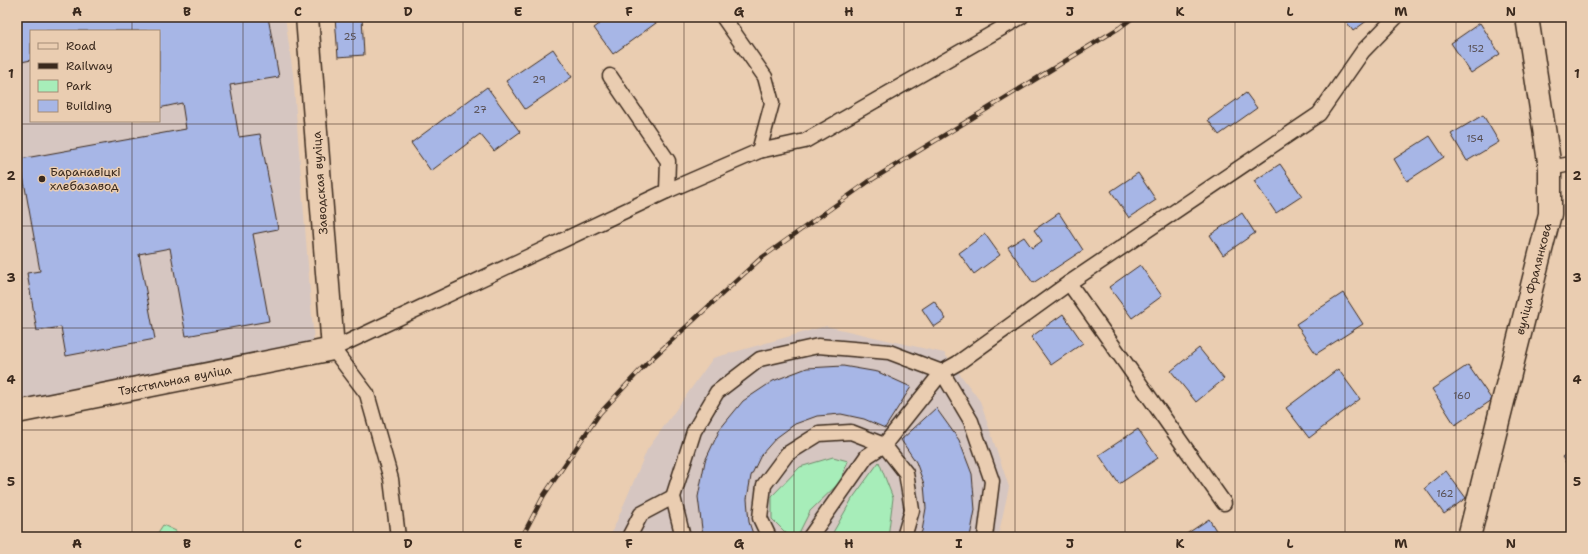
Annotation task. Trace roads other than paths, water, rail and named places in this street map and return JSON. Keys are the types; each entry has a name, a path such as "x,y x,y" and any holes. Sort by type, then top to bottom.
{"street":[{"name":"Заводская вуліца","path":"307,17 332,349"},
{"name":"вуліца Фралянкова","path":"1469,537 1550,214 1550,168 1527,17"},
{"name":"Тэкстыльная вуліца","path":"17,412 332,349"}],"lane":[{"path":"723,17 764,77 772,103 759,151"},
{"path":"398,537 390,479 367,394 332,349 667,191 759,151 805,141 1021,17"},
{"path":"810,537 867,456 884,445 942,372 958,363 1069,283 1319,114 1363,51 1396,17"},
{"path":"610,76 668,161 667,191"},
{"path":"1550,168 1571,164"},
{"path":"1069,283 1224,503"},
{"path":"683,537 673,497 694,431 717,392 760,359 818,346 889,352 942,372 971,421 992,481 985,537"},
{"path":"769,537 760,518 764,485 787,454 818,434 851,432 884,445 906,474 912,510 904,537"},
{"path":"629,537 640,514 673,497"}],"railway":[{"path":"522,537 544,495 600,413 646,364 760,259 868,182 1119,28 1134,17"}],"place":[{"name":"Баранавіцкі хлебазавод","path":"42,179"}]}
